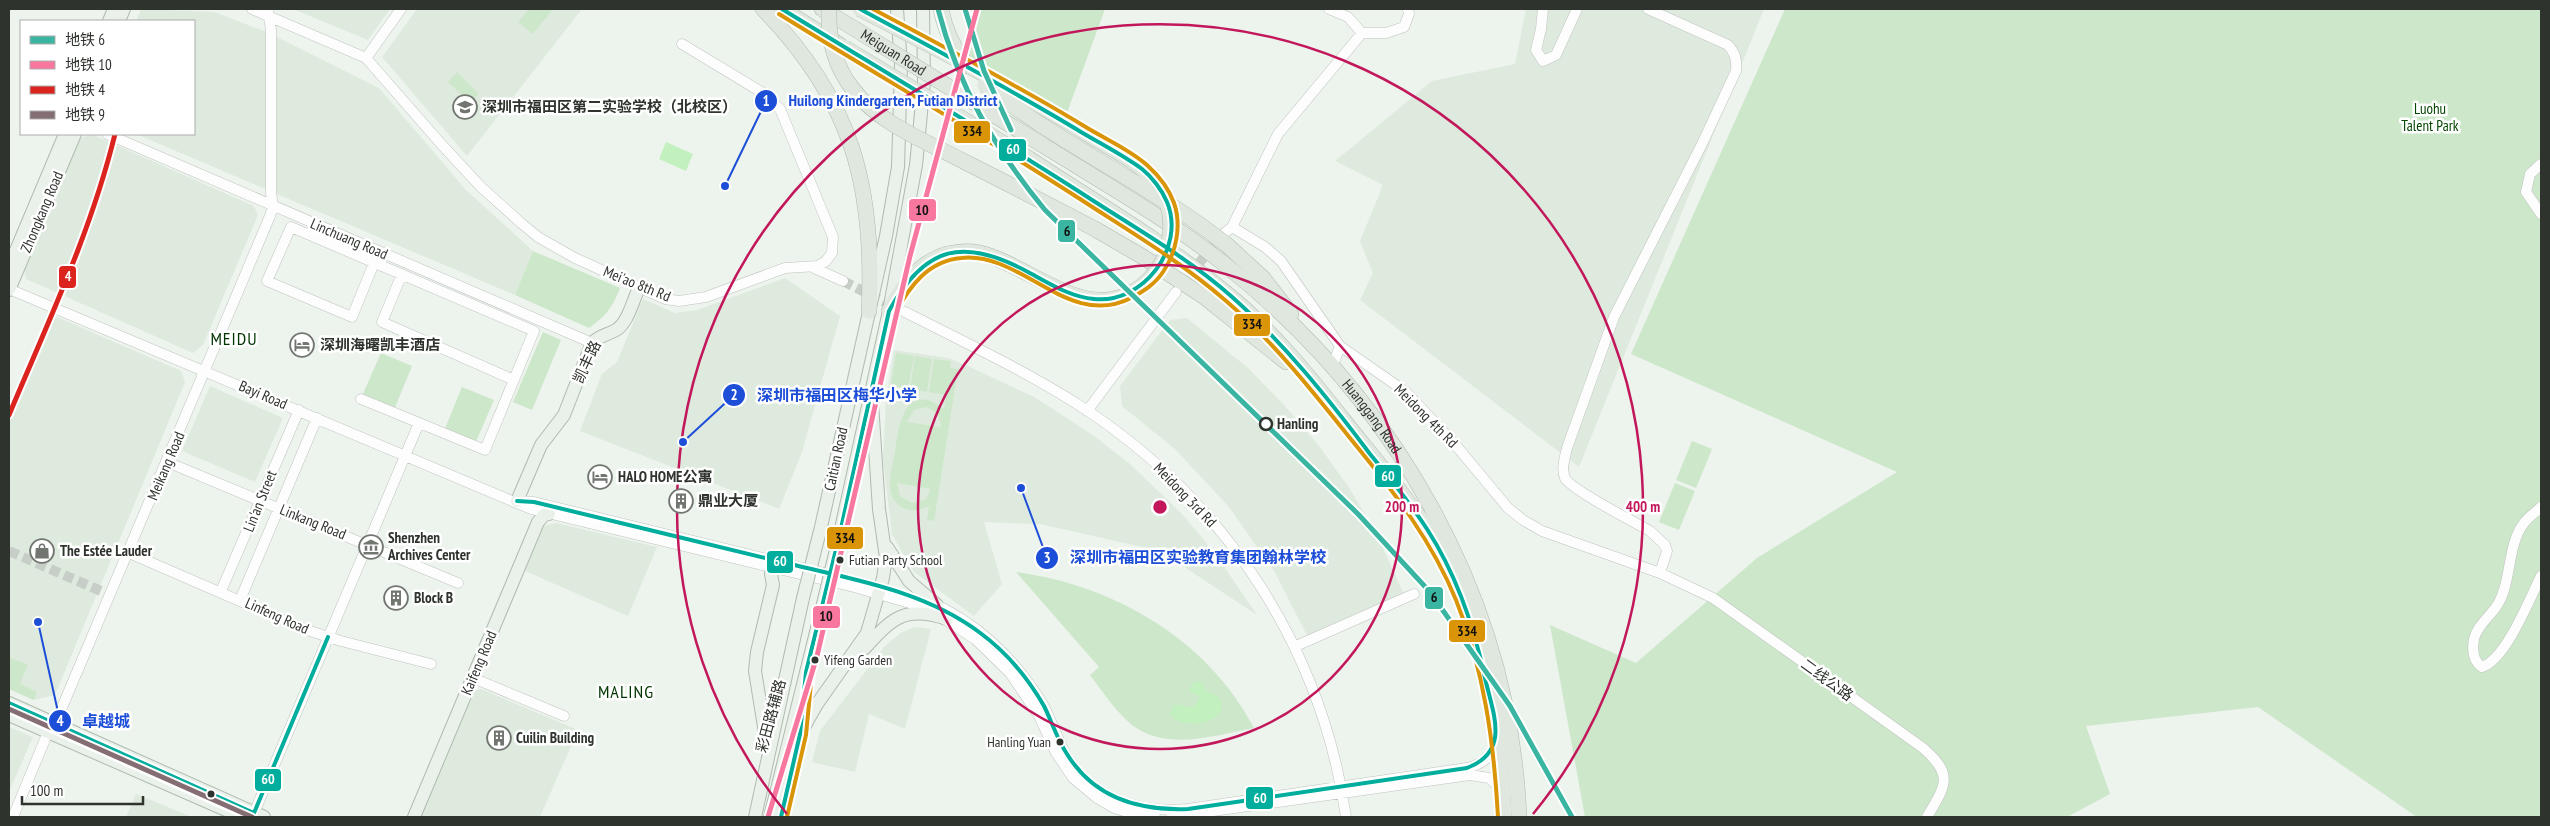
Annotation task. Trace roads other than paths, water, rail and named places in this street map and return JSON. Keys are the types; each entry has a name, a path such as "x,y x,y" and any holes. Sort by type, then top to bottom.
{"highway":[{"path":"763,9 780,26 812,68 837,110 854,152 864,192 869,230 868,311"},
{"name":"Meiguan Road","path":"782,9 1028,158"},
{"name":"Meiguan Road","path":"822,9 1041,144"},
{"path":"829,9 830,32 837,62 852,88 866,103 898,127 1095,229 1143,257 1203,296 1318,387"},
{"path":"860,9 1031,101 1127,159 1154,181 1169,206 1171,222 1165,257 1146,282 1134,291 1117,298 1087,299 979,252 947,254 933,258 912,275 889,310"},
{"path":"941,9 957,54 985,85 1022,112 1224,240 1263,278 1313,343"},
{"name":"Huanggang Road","path":"1041,144 1173,226 1216,258 1313,343 1333,365 1374,419 1418,482 1455,552 1476,604 1490,644 1505,703 1513,752 1519,817"},
{"name":"Huanggang Road","path":"1028,158 1160,243 1228,294 1254,317 1318,387 1410,505 1429,532 1442,556 1467,615 1481,659 1497,738 1504,817"}],"main road":[{"name":"Caitian Road","path":"755,817 799,615 821,527 886,236 898,167 902,75 897,9"},
{"name":"Caitian Road","path":"770,817 840,533 889,310 916,165 924,82 923,9"},
{"name":"Zhongkang Road","path":"9,267 64,135"},
{"name":"Zhongkang Road","path":"9,289 75,135"},
{"name":"凯丰路","path":"517,501 541,444 564,415 592,343 600,335 615,330 622,325 638,288"},
{"path":"800,734 817,704 849,661 871,624 886,564 877,484 872,389"},
{"name":"Kaifeng Road","path":"414,817 538,522 544,515 549,514"},
{"path":"883,537 896,564 909,581 937,605"},
{"path":"765,734 755,671 757,652 773,585 774,564"},
{"path":"849,661 861,652 884,627 903,616 921,613 947,620"},
{"name":"彩田路辅路","path":"746,817 765,734 799,615"},
{"name":"彩田路辅路","path":"780,817 800,734 806,672"},
{"path":"9,703 52,730"},
{"path":"9,715 52,730 253,816"}],"street":[{"name":"Mei'ao 8th Rd","path":"252,9 269,12 366,58 448,152 481,187 521,223 559,250 638,288 665,299 692,300 706,297 785,268 814,268"},
{"path":"366,58 401,9"},
{"path":"1329,9 1348,17 1362,33 1386,33 1404,27 1409,14 1408,9"},
{"path":"1543,9 1536,50 1543,61 1556,56 1577,9"},
{"path":"1648,9 1728,45 1734,52 1737,61 1736,71 1698,153 1614,317 1567,448 1563,466 1564,476 1574,487 1650,531 1659,539 1667,551 1660,573"},
{"path":"269,12 272,30 271,193 273,206"},
{"path":"1224,240 1278,134 1362,33"},
{"path":"682,44 763,92 784,114 833,237 834,248 830,258 814,268"},
{"name":"Linchuang Road","path":"109,135 592,343"},
{"path":"2541,164 2530,174 2526,192 2541,214"},
{"name":"Meikang Road","path":"52,730 168,462 273,206"},
{"name":"Meidong 4th Rd","path":"1232,226 1265,247 1281,261 1340,346 1406,392 1453,442 1508,508 1532,526 1660,573"},
{"path":"361,399 486,450 534,331 291,227 266,281 352,317 374,263"},
{"path":"814,268 843,281"},
{"path":"402,274 382,322 514,380"},
{"name":"Bayi Road","path":"9,289 517,501"},
{"path":"1087,411 1176,292"},
{"name":"Meidong 3rd Rd","path":"905,312 1035,379 1087,411 1124,438 1156,465 1216,525 1255,579 1296,646 1326,722 1346,817"},
{"path":"1333,365 1340,346"},
{"name":"Lin'an Street","path":"221,591 298,410"},
{"name":"Lin'an Street","path":"240,600 317,418"},
{"path":"253,816 419,423"},
{"name":"Linkang Road","path":"168,462 458,583"},
{"path":"517,501 531,509 549,514 774,564"},
{"path":"517,501 534,502 937,605 980,633 1012,662 1041,701 1072,764 1114,808 1174,810 1470,775 1489,778 1503,792"},
{"path":"2541,507 2523,523 2514,546 2504,590 2498,605 2474,638 2473,653 2476,663 2482,667 2490,664 2508,642 2541,576"},
{"name":"Linfeng Road","path":"129,553 328,637 431,664"},
{"name":"二线公路","path":"1660,573 1713,598 1934,758 1944,773 1945,779 1940,796 1927,817"},
{"path":"880,591 913,603 947,620 975,639 1010,674 1039,716 1056,753 1073,778 1097,798 1114,808 1132,814 1155,817"},
{"path":"1296,646 1414,594"},
{"path":"473,678 564,716"},
{"path":"12,817 52,730"},
{"path":"18,817 52,730"},
{"path":"1171,817 1476,765 1488,758 1497,738"}],"tunnel":[{"path":"1179,288 1221,236"},
{"path":"843,281 895,307"},
{"path":"9,551 110,595"}],"metro line":[{"name":"6","path":"938,9 956,64 980,116 1010,164 1045,210 1358,514 1430,592 1510,706 1572,817"},
{"name":"6","path":"965,9 984,71 1011,130"},
{"name":"10","path":"768,817 817,656 910,256 977,9"},
{"name":"4","path":"9,415 81,241 94,206 115,135"},
{"name":"9","path":"9,709 252,817"}],"place":[{"name":"深圳市福田区第二实验学校（北校区）","path":"465,107"},
{"name":"Huilong Kindergarten, Futian District","path":"725,186"},
{"name":"深圳海曙凯丰酒店","path":"302,345"},
{"name":"Hanling","path":"1266,424"},
{"name":"深圳市福田区梅华小学","path":"683,442"},
{"name":"HALO HOME公寓","path":"600,477"},
{"name":"深圳市福田区实验教育集团翰林学校","path":"1021,488"},
{"name":"鼎业大厦","path":"681,501"},
{"name":"Shenzhen Archives Center","path":"371,547"},
{"name":"The Estée Lauder","path":"42,551"},
{"name":"Futian Party School","path":"840,560"},
{"name":"Block B","path":"396,598"},
{"name":"卓越城","path":"38,622"},
{"name":"Yifeng Garden","path":"815,660"},
{"name":"Cuilin Building","path":"499,738"},
{"name":"Hanling Yuan","path":"1060,742"}],"district":[{"name":"MEIDU","path":"234,339"},
{"name":"MALING","path":"626,692"}],"park label":[{"name":"Luohu Talent Park","path":"2430,118"}]}
